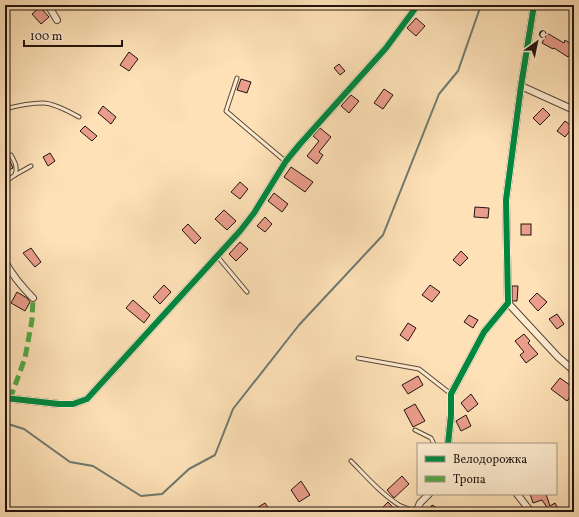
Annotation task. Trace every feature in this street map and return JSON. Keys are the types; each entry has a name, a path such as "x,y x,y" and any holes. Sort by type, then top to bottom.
{"street":[{"path":"48,5 58,20"},
{"path":"448,443 451,415 451,394 484,332 508,303 506,200 521,86 534,5"},
{"path":"5,398 59,404 73,404 87,399 240,231 254,213 286,161 386,48 414,10"},
{"path":"521,86 574,110"},
{"path":"5,262 14,277 33,298"},
{"path":"508,303 558,357 574,371"},
{"path":"416,512 420,503 428,495"},
{"path":"518,495 531,512"}],"lane":[{"path":"237,78 226,111 286,161"},
{"path":"5,109 16,106 44,103 65,109 79,117"},
{"path":"11,155 17,167 15,175"},
{"path":"5,182 31,166"},
{"path":"217,256 247,292"},
{"path":"358,358 419,370 451,394"},
{"path":"415,430 431,438 434,443"},
{"path":"351,461 391,499 416,512"}],"building":[{"path":"40,7 49,17 41,24 32,14"},
{"path":"416,18 425,26 416,36 407,28"},
{"path":"547,33 564,43 565,40 574,46 568,57 554,48 553,49 542,43"},
{"path":"129,52 138,59 129,71 120,65"},
{"path":"339,64 345,71 340,75 334,68"},
{"path":"241,79 251,82 247,93 237,90"},
{"path":"384,89 393,95 383,109 374,103"},
{"path":"351,95 359,101 349,113 341,106"},
{"path":"103,106 116,117 111,124 98,113"},
{"path":"543,108 550,115 540,125 533,118"},
{"path":"565,121 573,127 565,137 557,131"},
{"path":"85,126 97,136 92,141 80,131"},
{"path":"320,128 331,137 319,152 323,155 317,164 307,156 319,141 313,136"},
{"path":"5,150 13,168 5,172"},
{"path":"50,153 55,161 48,166 43,157"},
{"path":"291,167 313,182 305,192 284,177"},
{"path":"240,182 248,189 240,199 231,192"},
{"path":"274,193 288,204 282,212 268,201"},
{"path":"475,207 489,208 488,218 474,217"},
{"path":"224,210 236,221 227,230 215,219"},
{"path":"265,217 272,224 265,232 257,226"},
{"path":"188,224 201,238 195,244 182,230"},
{"path":"521,224 531,224 531,235 521,235"},
{"path":"240,242 248,249 236,261 229,254"},
{"path":"31,248 41,262 35,267 23,253"},
{"path":"461,251 468,258 460,266 453,260"},
{"path":"164,285 171,292 160,304 153,297"},
{"path":"430,285 440,292 432,302 422,295"},
{"path":"512,286 518,286 517,301 512,301"},
{"path":"17,292 27,298 30,302 25,311 11,303"},
{"path":"537,293 547,302 538,311 529,301"},
{"path":"133,300 150,315 144,323 126,308"},
{"path":"557,314 564,324 557,329 549,319"},
{"path":"469,315 478,320 473,328 464,322"},
{"path":"408,323 416,328 408,341 400,335"},
{"path":"524,334 530,341 528,343 538,354 526,363 520,355 524,352 515,341"},
{"path":"418,376 423,385 408,394 402,385"},
{"path":"560,378 574,388 574,392 567,401 551,389"},
{"path":"471,394 478,404 468,412 461,403"},
{"path":"415,404 425,421 413,427 404,410"},
{"path":"466,415 471,426 461,431 456,421"},
{"path":"402,476 409,484 394,498 387,490"},
{"path":"301,481 310,495 299,502 291,490"},
{"path":"530,495 546,495 550,506 555,503 560,512 550,512 542,500 533,503"},
{"path":"388,502 397,512 378,512"},
{"path":"265,503 271,512 250,512"},
{"path":"432,505 444,512 428,512"}],"waterway":[{"path":"5,423 24,429 70,462 93,466 141,496 162,494 189,469 215,455 233,409 299,325 383,235 439,94 458,71 481,5"}],"marked path":[{"path":"10,399 25,358 32,320 33,298"}],"cycle path":[{"path":"448,443 451,415 451,394 484,332 508,303 506,200 521,86 534,5"},
{"path":"5,398 59,404 73,404 87,399 240,231 254,213 286,161 386,48 414,10"}]}
